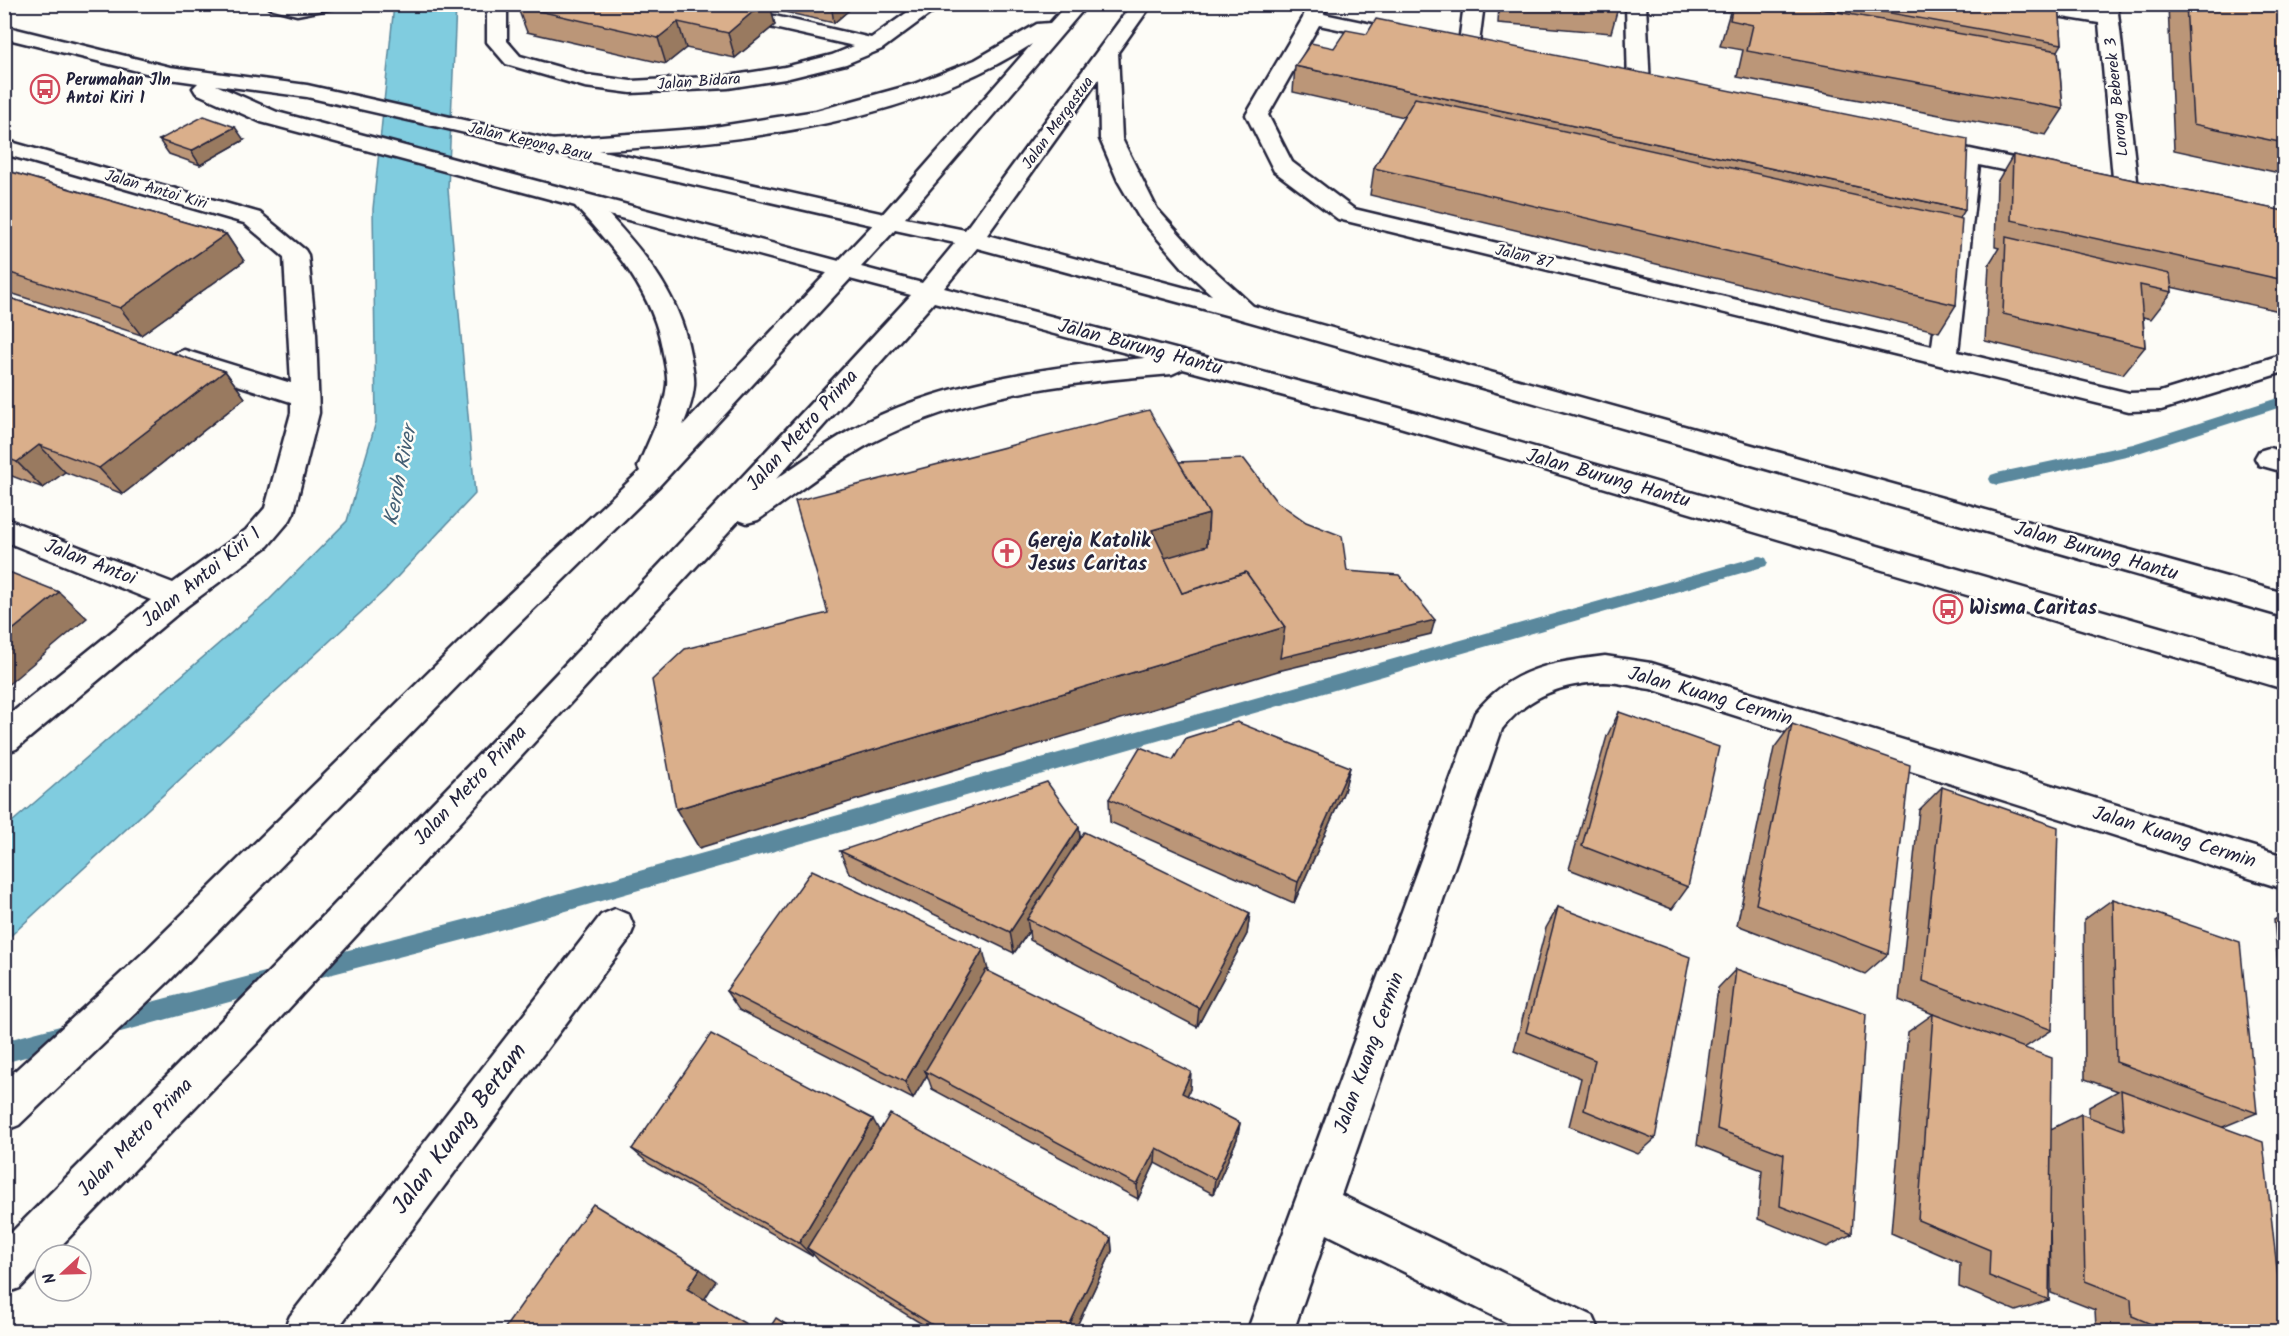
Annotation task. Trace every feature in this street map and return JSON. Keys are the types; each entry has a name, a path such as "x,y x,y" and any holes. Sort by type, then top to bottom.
{"street":[{"path":"277,4 297,9 327,4"},
{"name":"Jalan Bidara","path":"496,4 497,42 513,60 585,81 631,87 728,82 785,73 838,60 875,45 933,4"},
{"path":"694,4 875,45"},
{"name":"Jalan Mergastua","path":"929,291 972,239 1109,54 1142,4"},
{"path":"1468,51 1474,4"},
{"path":"1636,4 1639,87"},
{"path":"2021,4 2108,12"},
{"path":"535,144 632,143 690,138 848,110 922,88 974,69 1009,51 1077,5"},
{"path":"4,1110 155,968 501,621 648,480 889,222 1077,5"},
{"path":"1315,11 1490,56"},
{"name":"Jalan 87","path":"1315,11 1257,115 1282,166 1346,214 1944,359"},
{"name":"Lorong Beberek 3","path":"2108,12 2126,189"},
{"name":"Jalan Kepong Baru","path":"4,32 170,73 307,91 535,144 972,239"},
{"path":"1109,54 1111,139 1130,181 1147,212 1193,264 1246,312"},
{"name":"Jalan Kepong Baru","path":"170,73 269,117 845,270"},
{"path":"1616,82 1661,91"},
{"path":"1901,142 2070,177"},
{"name":"Jalan Antoi Kiri","path":"4,147 252,218 296,255"},
{"path":"1970,156 1944,359 2129,402 2144,403 2161,401 2284,363"},
{"path":"2104,184 2148,194"},
{"path":"584,202 646,273 664,305 676,339 680,388 648,480"},
{"name":"Jalan Burung Hantu","path":"972,239 1246,312 2284,605"},
{"name":"Jalan Antoi Kiri 1","path":"4,739 176,597 256,538 279,512 305,413 304,335 296,255"},
{"name":"Jalan Burung Hantu","path":"845,270 1399,417 2284,676"},
{"name":"Jalan Metro Prima","path":"4,1272 244,1028 697,547 929,291"},
{"path":"160,352 305,397"},
{"path":"697,547 788,483 860,437 918,411 988,390 1088,372 1198,363"},
{"name":"Jalan Antoi","path":"4,530 176,597"},
{"name":"Jalan Kuang Cermin","path":"1270,1332 1487,723 1502,704 1523,688 1559,675 1605,669 1651,676 2284,873"},
{"name":"Jalan Kuang Bertam","path":"306,1332 615,927"},
{"path":"1316,1206 1577,1332"}],"water":[{"name":"Keroh River","path":"394,5 456,5 448,189 475,494 385,590 5,941 5,828 266,603 347,521 376,422 373,209"}],"building":[{"path":"519,4 762,4 728,33 678,22 658,38 517,6"},
{"path":"1583,4 1618,4 1618,8"},
{"path":"1733,4 1792,4 2058,51 2063,109 1747,51 1753,25 1730,20"},
{"path":"1841,4 2059,4 2062,44"},
{"path":"2186,4 2284,4 2284,143 2193,124"},
{"path":"1376,19 1968,139 1965,210 1295,66 1311,43 1334,48 1346,30 1367,34"},
{"path":"1415,98 1962,219 1956,305 1374,168"},
{"path":"204,116 235,127 191,151 159,140"},
{"path":"2013,155 2284,211 2284,280 2011,220"},
{"path":"4,170 226,234 120,308 4,271"},
{"path":"2006,237 2170,274 2172,292 2140,285 2145,347 2003,314"},
{"path":"4,296 225,371 99,468 39,445 17,462 4,457"},
{"path":"1149,410 1209,514 1152,530 1182,593 1246,572 1285,627 676,809 652,680 685,649 828,613 795,501"},
{"path":"1244,459 1276,501 1306,522 1342,536 1347,571 1399,575 1435,620 1280,658 1285,627 1246,572 1182,593 1165,558 1207,546 1209,514 1179,462"},
{"path":"4,570 59,592 4,637"},
{"path":"1619,712 1719,747 1688,887 1582,846"},
{"path":"1237,722 1350,767 1298,882 1109,799 1140,747 1173,760 1186,738"},
{"path":"1792,724 1910,765 1888,954 1756,904"},
{"path":"1047,782 1079,827 1010,932 840,851"},
{"path":"1942,787 2058,827 2052,1030 1923,981"},
{"path":"1084,832 1250,913 1199,1008 1027,919"},
{"path":"812,870 983,950 905,1082 726,991"},
{"path":"2113,899 2240,942 2257,1113 2116,1062"},
{"path":"1558,907 1690,957 1655,1139 1584,1110 1595,1060 1526,1032"},
{"path":"1736,969 1866,1014 1852,1234 1780,1206 1784,1154 1717,1129"},
{"path":"986,970 1191,1072 1182,1093 1240,1123 1215,1179 1156,1148 1137,1185 925,1071"},
{"path":"1933,1014 2052,1058 2049,1300 1989,1276 1990,1250 1918,1220"},
{"path":"711,1034 873,1119 799,1243 632,1149"},
{"path":"2121,1090 2263,1142 2284,1332 2170,1332 2132,1316 2131,1299 2085,1281 2081,1114 2124,1130"},
{"path":"890,1114 1111,1238 1066,1332 944,1332 807,1248"},
{"path":"593,1204 700,1269 687,1289 756,1330 754,1332 502,1332"},
{"path":"776,1318 798,1332 767,1332"}],"waterway":[{"path":"1997,479 2135,449 2284,401"},
{"path":"306,971 479,926 1760,562"},
{"path":"106,1025 280,978"},
{"path":"4,1052 71,1034"}],"place":[{"name":"Perumahan Jln Antoi Kiri 1","path":"45,89"},
{"name":"Gereja Katolik Jesus Caritas","path":"1007,553"},
{"name":"Wisma Caritas","path":"1948,609"}]}
